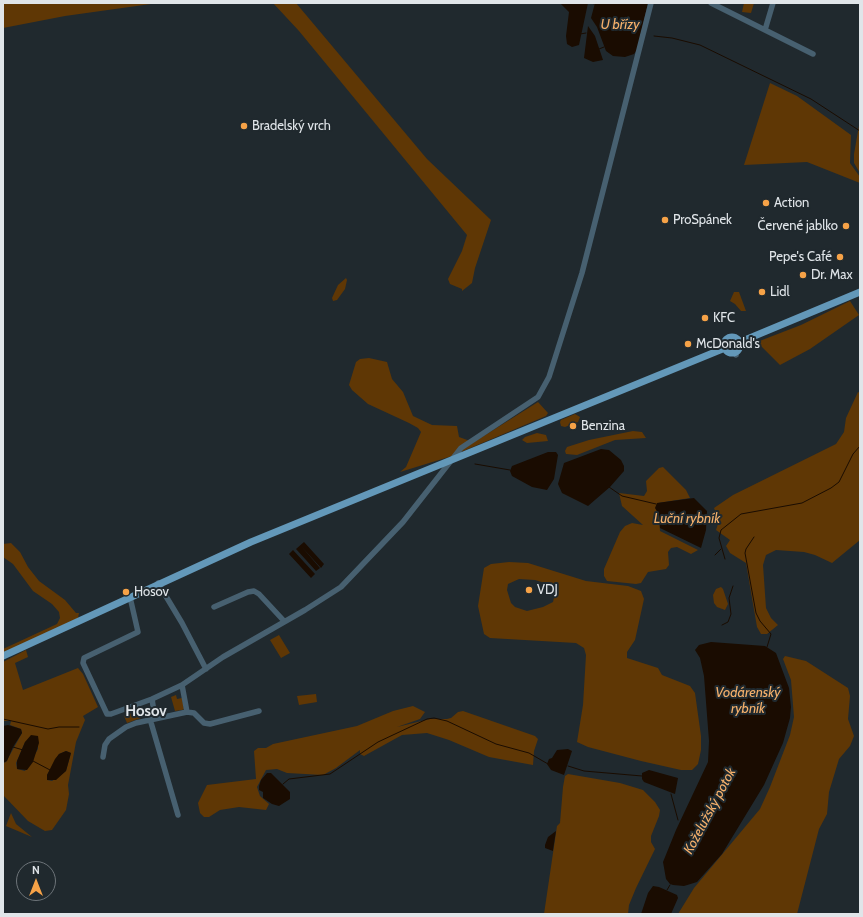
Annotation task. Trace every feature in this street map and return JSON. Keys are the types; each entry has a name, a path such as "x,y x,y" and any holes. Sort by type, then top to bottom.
{"main road":[{"path":"740,342 860,292"},
{"path":"735,337 740,342 740,348 736,354 729,352 725,348 725,341 728,338 735,337"},
{"path":"3,656 158,583 251,542 725,348"}],"street":[{"path":"130,597 138,632 84,658 83,663 108,714 152,699 182,685 341,587 403,522 461,448 538,397 545,387 582,273 651,3"},
{"path":"711,3 813,54"},
{"path":"765,30 773,3"},
{"path":"158,583 182,623 206,669"},
{"path":"214,607 248,592 254,591 259,594 284,621"},
{"path":"182,685 187,712"},
{"path":"152,699 152,719 178,815"},
{"path":"103,757 105,745 118,732 136,722 187,712 194,713 204,723 210,724 259,711"}],"shaded area":[{"path":"3,3 158,3 65,16 3,28"},
{"path":"273,3 296,3 427,159 491,220 475,268 472,283 462,291 462,289 450,284 448,279 462,251 467,235 299,31"},
{"path":"744,3 754,3 751,13 742,12"},
{"path":"770,83 797,96 851,135 850,163 860,177 860,183 807,162 744,165"},
{"path":"860,120 860,173 854,163 854,154"},
{"path":"346,278 345,289 337,300 333,301 332,298 338,285"},
{"path":"734,292 739,292 746,311 741,311 730,301"},
{"path":"850,301 859,315 810,349 780,365 757,342 801,325"},
{"path":"369,358 387,362 392,379 403,392 413,416 432,425 457,426 459,437 470,441 452,456 400,472 406,467 421,432 418,428 409,423 368,404 352,390 349,385 356,362 360,359"},
{"path":"858,392 860,393 860,540 832,563 815,555 804,552 776,550 766,555 763,565 766,608 771,618 778,625 767,634 761,634 757,627 746,563 730,553 726,546 730,540 716,530 719,521 714,508 733,495 836,444 844,432 846,418"},
{"path":"538,402 548,413 546,416 461,452 463,449"},
{"path":"575,414 580,417 578,422 565,427 561,426 561,420"},
{"path":"633,431 642,432 646,438 615,440 577,455 566,454 565,451 567,447 589,440"},
{"path":"537,433 546,435 548,441 527,443 522,440 525,437"},
{"path":"663,467 686,490 690,498 658,503 660,531 698,550 691,554 677,547 671,548 668,552 669,565 666,569 648,572 641,583 636,584 607,581 604,576 604,569 620,532 625,526 632,523 643,525 622,506 619,493 644,496 647,491 646,481 659,468"},
{"path":"11,543 20,552 28,567 39,581 65,600 76,613 79,613 78,618 3,653 3,649 57,624 60,618 59,612 52,604 33,591 13,564 3,557 3,544"},
{"path":"509,562 528,563 586,581 628,586 641,591 644,599 635,640 627,652 627,658 658,668 662,675 690,686 695,693 701,736 701,750 698,764 692,770 681,770 588,747 577,742 583,705 586,655 584,648 576,643 490,638 484,634 478,606 484,568 491,564","holes":["519,579 535,580 548,584 555,593 553,602 543,607 527,611 515,607 511,603 507,590 508,584"]},
{"path":"721,587 728,604 725,610 717,607 714,603 713,595 716,589"},
{"path":"279,635 290,653 281,658 270,640"},
{"path":"26,650 28,657 15,663 23,690 78,668 83,674 98,707 83,716 85,720 76,742 68,785 69,794 66,810 52,830 45,831 28,821 3,795 3,763 6,762 22,733 21,729 10,725 11,721 3,721 3,662","holes":["38,737 38,749 25,771 17,769 16,763 25,742","66,751 71,753 66,771 52,781 47,780 47,775 59,754"]},
{"path":"785,656 806,661 848,688 850,696 848,719 854,736 850,746 839,759 829,792 827,814 819,829 797,914 678,914 694,888 760,809 770,787 790,735 794,717 791,680 783,659"},
{"path":"316,694 317,702 299,705 297,696"},
{"path":"176,695 177,699 182,698 184,709 182,710 175,711 171,697"},
{"path":"413,706 425,712 420,719 397,727 430,719 447,719 451,718 458,712 463,711 535,736 538,739 534,751 533,765 489,757 449,740 427,733 402,735 364,756 360,754 360,750 336,768 323,775 287,773 277,769 266,770 257,787 260,796 269,804 266,810 239,807 220,810 209,817 204,817 200,813 198,803 207,785 256,779 254,751 258,748 266,748 273,744 357,726 393,711"},
{"path":"138,711 141,718 127,723 124,716"},
{"path":"568,774 620,783 643,790 655,802 660,810 651,836 651,842 655,849 636,888 629,905 628,914 544,914 557,826 560,823 563,787 565,776"},
{"path":"11,813 16,824 32,837 6,826"}],"water":[{"name":"U břízy","path":"560,3 588,3 579,45 572,47 567,44 566,36 569,12"},
{"name":"U břízy","path":"595,3 648,3 637,50 634,54 625,57 613,56 606,51 597,27 591,18"},
{"name":"U břízy","path":"588,26 595,36 603,60 593,62 584,58"},
{"path":"601,449 609,450 621,460 624,466 624,471 610,487 588,506 562,493 558,484 564,463"},
{"path":"548,452 556,452 558,455 554,479 547,490 532,487 512,476 510,471 512,466"},
{"name":"Luční rybník","path":"694,498 707,511 706,530 701,548 660,528 659,515 655,508 657,503"},
{"path":"304,542 324,564 321,568 301,546 320,568 316,571 296,549"},
{"path":"293,550 315,574 311,578 289,554"},
{"name":"Vodárenský rybník","path":"711,642 765,646 776,653 789,688 791,707 790,718 783,743 764,785 722,854 697,882 684,886 673,885 666,879 663,862 676,830 708,762 709,741 704,676 700,658 695,650 699,645"},
{"path":"8,725 21,729 22,733 13,747 7,761 3,763 3,726"},
{"path":"31,735 38,736 39,743 33,762 27,770 17,769 17,761 25,742"},
{"path":"568,749 572,751 564,775 551,770 547,764 549,759 552,758 557,750"},
{"path":"66,751 71,753 66,771 56,780 47,780 47,775 55,759 59,754"},
{"path":"649,770 678,778 675,794 644,782 642,779 642,773"},
{"path":"267,773 271,773 290,792 290,799 279,806 272,804 263,798 263,792 259,790 261,780"},
{"path":"556,831 553,851 545,848 548,837"},
{"path":"653,886 677,895 678,898 671,914 641,914 648,893"}],"waterway":[{"path":"580,34 586,33"},
{"path":"654,36 672,38 700,45 811,99 860,131"},
{"path":"599,49 604,47"},
{"name":"Koželužský potok","path":"725,559 719,538 721,530 741,514 802,503 831,488 839,482 853,454 860,446"},
{"path":"475,464 510,470"},
{"path":"609,487 622,496 656,504"},
{"path":"754,537 745,553 756,613 760,621 771,634 767,647"},
{"path":"715,555 721,549"},
{"name":"Koželužský potok","path":"722,625 728,622 731,614 729,598 733,586"},
{"path":"283,784 289,779 330,774 378,742 427,719 434,718 447,721 496,744 529,753 548,764"},
{"path":"3,719 48,729 59,727 79,727"},
{"path":"13,747 23,750"},
{"path":"33,761 50,770"},
{"path":"568,766 584,771 642,776"},
{"path":"671,794 678,820"},
{"name":"Koželužský potok","path":"667,890 670,885"}],"place":[{"name":"Bradelský vrch","path":"244,126"},
{"name":"Action","path":"766,203"},
{"name":"ProSpánek","path":"665,220"},
{"name":"Červené jablko","path":"846,226"},
{"name":"Pepe's Café","path":"840,257"},
{"name":"Dr. Max","path":"803,275"},
{"name":"Lidl","path":"762,292"},
{"name":"KFC","path":"705,318"},
{"name":"McDonald's","path":"688,344"},
{"name":"Benzina","path":"573,426"},
{"name":"VDJ","path":"529,590"},
{"name":"Hosov","path":"126,592"}],"district":[{"name":"Hosov","path":"146,712"}]}
